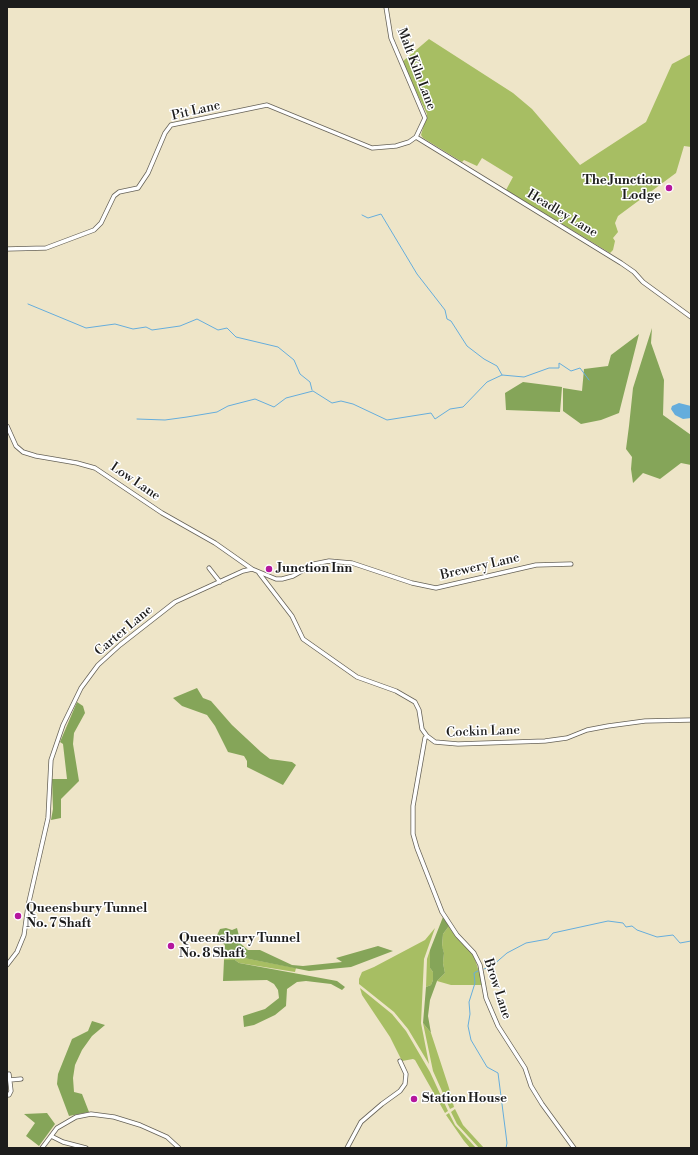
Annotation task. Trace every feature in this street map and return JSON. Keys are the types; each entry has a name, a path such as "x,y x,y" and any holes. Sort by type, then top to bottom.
{"street":[{"name":"Malt Kiln Lane","path":"386,7 391,38 409,85 425,118 416,137"},
{"name":"Pit Lane","path":"7,249 46,248 94,230 100,223 114,196 120,192 138,188 148,173 165,133 171,125 267,105 372,148 396,146 409,142 416,137"},
{"name":"Headley Lane","path":"416,137 608,254 634,272 643,282 691,317"},
{"name":"Low Lane","path":"7,426 16,446 23,452 95,468 162,513 215,543 252,569"},
{"name":"Brewery Lane","path":"258,572 276,579 286,579 314,564 336,560 352,563 412,583 436,588 536,565 571,564"},
{"path":"209,568 220,582"},
{"path":"252,569 258,572 292,616 303,639 357,677 396,691 415,702 419,710 422,729 427,736"},
{"name":"Carter Lane","path":"7,964 17,952 24,935 28,906 48,818 51,760 63,725 81,688 98,665 120,645 175,602 252,569"},
{"name":"Cockin Lane","path":"427,736 432,741 441,744 545,741 562,739 587,730 608,726 645,721 691,720"},
{"name":"Brow Lane","path":"427,736 425,738 413,806 413,834 417,848 442,912 457,935 474,953 480,965 486,998 498,1026 524,1068 531,1086 542,1104 574,1148"},
{"path":"347,1148 361,1122 400,1091 405,1084 406,1074 400,1061"},
{"path":"7,1095 9,1095 11,1091 9,1074"},
{"path":"10,1080 21,1079"},
{"path":"42,1148 57,1128 76,1117 91,1114 114,1117 140,1125 167,1137 179,1148"},
{"path":"51,1136 63,1142 86,1148"}],"green space":[{"path":"429,39 513,93 532,109 580,165 646,122 672,64 691,54 691,147 684,146 676,173 618,216 615,223 618,232 613,238 615,241 613,250 610,253 506,190 513,177 482,158 477,166 464,160 462,162 423,138 421,135 427,114 402,62"},
{"path":"652,328 651,343 664,380 663,415 691,435 691,465 681,463 660,479 643,473 633,483 631,469 632,457 626,449 633,388"},
{"path":"639,334 619,413 601,420 581,424 563,411 563,388 582,391 584,369 608,366 611,355"},
{"path":"523,382 562,387 560,412 506,410 505,393"},
{"path":"197,688 203,698 211,701 232,725 270,759 292,762 296,765 283,785 247,767 247,761 244,756 228,752 215,726 207,715 182,706 173,698"},
{"path":"77,702 83,706 85,713 74,733 73,744 79,781 61,799 61,818 51,820 53,809 52,779 67,779 63,744 60,742"},
{"path":"443,917 449,926 443,934 442,946 444,953 443,963 445,973 437,981 430,1000 428,1016 431,1033 423,1023 426,987 431,985 433,980 433,972 430,968 430,950"},
{"path":"449,926 474,956 483,985 451,985 437,981 445,973 443,963 444,953 442,947 443,934"},
{"path":"226,928 232,930 237,928 241,944 248,950 260,950 292,965 303,966 342,962 336,958 378,946 393,951 351,967 309,971 229,955 224,952 225,945 218,940 217,935 220,929"},
{"path":"435,928 424,959 421,1023 429,1064 408,1029 394,1012 359,984 359,979 362,972 425,940"},
{"path":"430,950 430,968 433,972 433,980 431,985 426,987 427,959"},
{"path":"224,952 229,955 296,968 295,972 239,963 235,960 224,960"},
{"path":"224,960 235,960 239,963 337,981 345,987 342,990 331,984 306,981 297,982 287,989 286,1006 275,1015 254,1025 244,1027 243,1016 265,1009 279,998 278,990 274,984 267,980 223,981"},
{"path":"360,988 392,1014 406,1031 430,1072 448,1111 445,1113 415,1060 402,1061 390,1037 362,995"},
{"path":"92,1021 105,1025 92,1036 82,1050 75,1065 73,1078 74,1092 82,1094 89,1112 69,1116 57,1084 58,1074 72,1039 88,1031"},
{"path":"423,1023 431,1033 449,1088 454,1107 450,1109 433,1071"},
{"path":"455,1109 463,1125 484,1148 479,1148 457,1124 451,1112"},
{"path":"47,1113 55,1124 39,1146 26,1136 35,1123 24,1114"},
{"path":"449,1113 455,1125 476,1148 470,1148 464,1141 446,1115"}],"water":[{"path":"679,403 691,406 691,418 683,419 675,415 671,409 672,406"}],"waterway":[{"path":"362,215 368,218 381,214 417,274 445,310 447,319 451,321 467,346 484,359 497,366 502,375"},
{"path":"28,304 86,328 115,324 133,329 146,327 152,330 180,326 197,319 218,330 227,328 236,337 278,347 294,360 300,374 310,382 312,390"},
{"path":"137,419 165,420 217,412 228,406 255,399 274,407 286,398 313,391 332,403 341,401 353,404 387,420 431,413 435,419 450,409 463,407 487,382 502,375 524,377 549,368 559,368 559,363 571,371 580,368 589,380"},
{"path":"484,969 492,966 507,953 526,943 548,939 553,933 608,921 623,923 626,927 632,926 637,930 657,937 673,935 680,943 691,941"},
{"path":"478,971 474,973 475,983 469,1002 470,1014 468,1026 471,1040 487,1067 498,1073 507,1143 506,1148"}],"place":[{"name":"The Junction Lodge","path":"669,188"},
{"name":"Junction Inn","path":"269,569"},
{"name":"Queensbury Tunnel No. 7 Shaft","path":"18,916"},
{"name":"Queensbury Tunnel No. 8 Shaft","path":"171,946"},
{"name":"Station House","path":"414,1099"}]}
